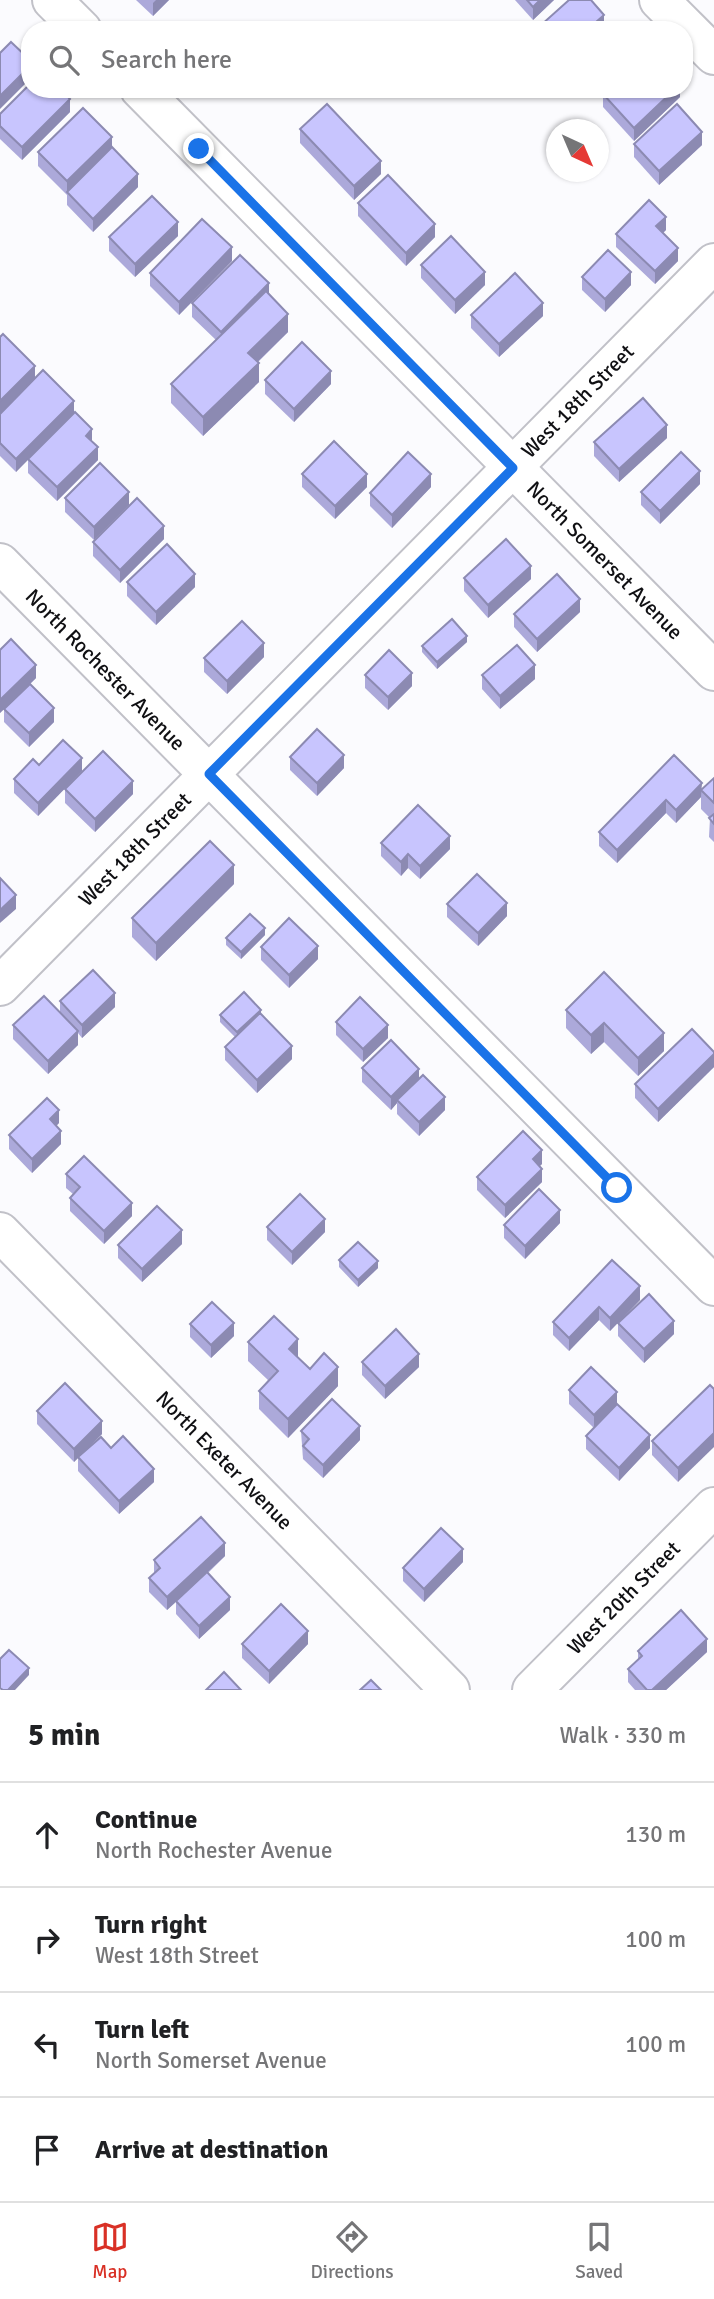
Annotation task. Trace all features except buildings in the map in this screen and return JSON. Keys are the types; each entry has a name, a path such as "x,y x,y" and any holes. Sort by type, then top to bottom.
{"street":[{"path":"52,0 73,21"},
{"path":"659,0 680,21"},
{"path":"693,34 714,55"},
{"name":"North Somerset Avenue","path":"149,98 714,671"},
{"name":"West 18th Street","path":"0,986 714,263"},
{"name":"North Rochester Avenue","path":"0,563 714,1286"},
{"name":"North Exeter Avenue","path":"0,1231 450,1690"},
{"name":"West 20th Street","path":"532,1690 714,1507"}],"route":[{"path":"199,149 513,468 209,774 617,1188"}]}
